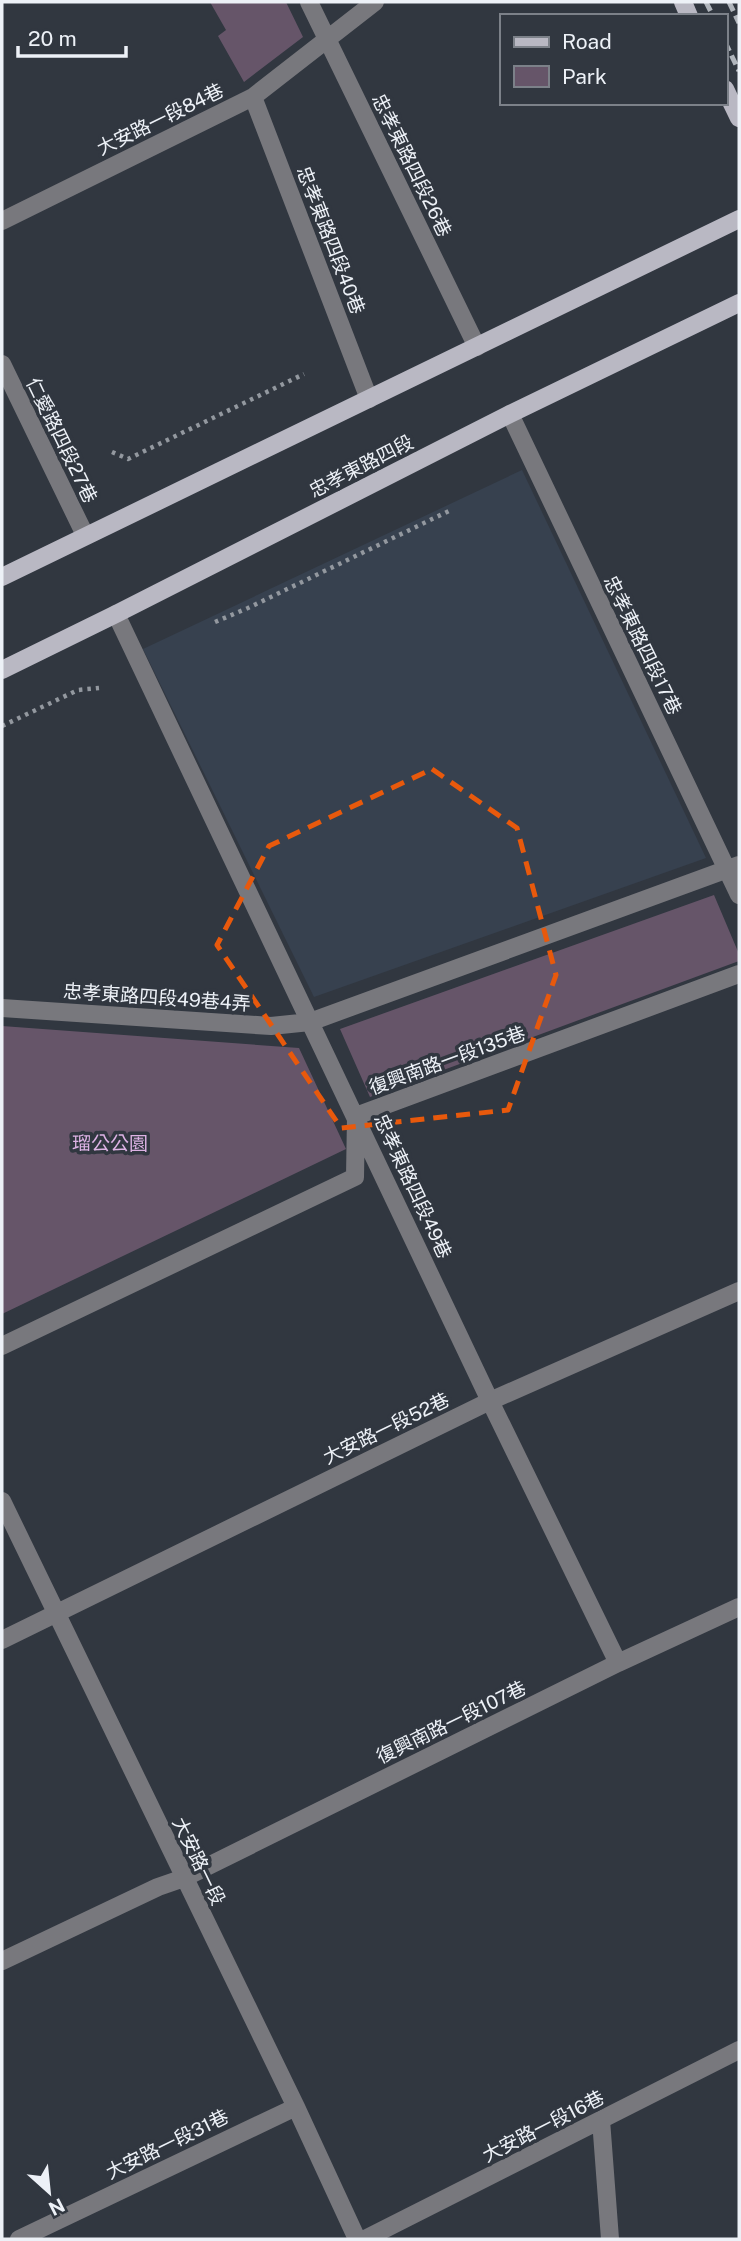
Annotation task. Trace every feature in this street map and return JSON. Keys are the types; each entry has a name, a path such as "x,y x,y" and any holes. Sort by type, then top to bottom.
{"main road":[{"path":"727,93 739,118"},
{"path":"2,577 739,219"},
{"name":"忠孝東路四段","path":"2,670 510,414 739,303"}],"street":[{"name":"忠孝東路四段26巷","path":"309,2 477,346"},
{"name":"大安路一段84巷","path":"2,221 253,97 375,2"},
{"name":"忠孝東路四段40巷","path":"253,97 369,399"},
{"name":"仁愛路四段27巷","path":"2,364 85,535"},
{"name":"忠孝東路四段17巷","path":"510,414 733,868 739,895"},
{"name":"忠孝東路四段49巷","path":"116,614 490,1401 618,1662"},
{"path":"310,1022 733,868"},
{"name":"復興南路一段135巷","path":"2,1346 355,1177 356,1116 739,974"},
{"name":"忠孝東路四段49巷4弄","path":"2,1008 271,1026 310,1022"},
{"name":"大安路一段52巷","path":"2,1640 490,1401 739,1291"},
{"name":"大安路一段","path":"2,1502 296,2107 357,2239"},
{"name":"復興南路一段107巷","path":"2,1961 158,1887 184,1878 618,1662 739,1607"},
{"name":"大安路一段16巷","path":"365,2239 739,2050"},
{"name":"大安路一段31巷","path":"19,2239 296,2107"},
{"path":"601,2120 610,2239"}],"path":[{"path":"113,452 128,459 304,374"},
{"path":"215,622 453,509"},
{"path":"2,726 78,690 99,688"}],"highlighted area":[{"path":"432,769 517,828 556,975 508,1110 341,1128 217,945 269,846"}],"shaded area":[{"path":"522,470 706,858 314,997 143,649"}],"green space":[{"path":"210,2 286,2 303,37 244,82 218,36 226,30"},
{"path":"714,895 739,954 739,961 370,1097 340,1029"},
{"name":"瑠公公園","path":"2,1026 299,1048 346,1149 2,1314"}],"railway":[{"path":"706,2 712,14"},
{"path":"729,2 739,23"},
{"path":"727,46 739,71"}]}
